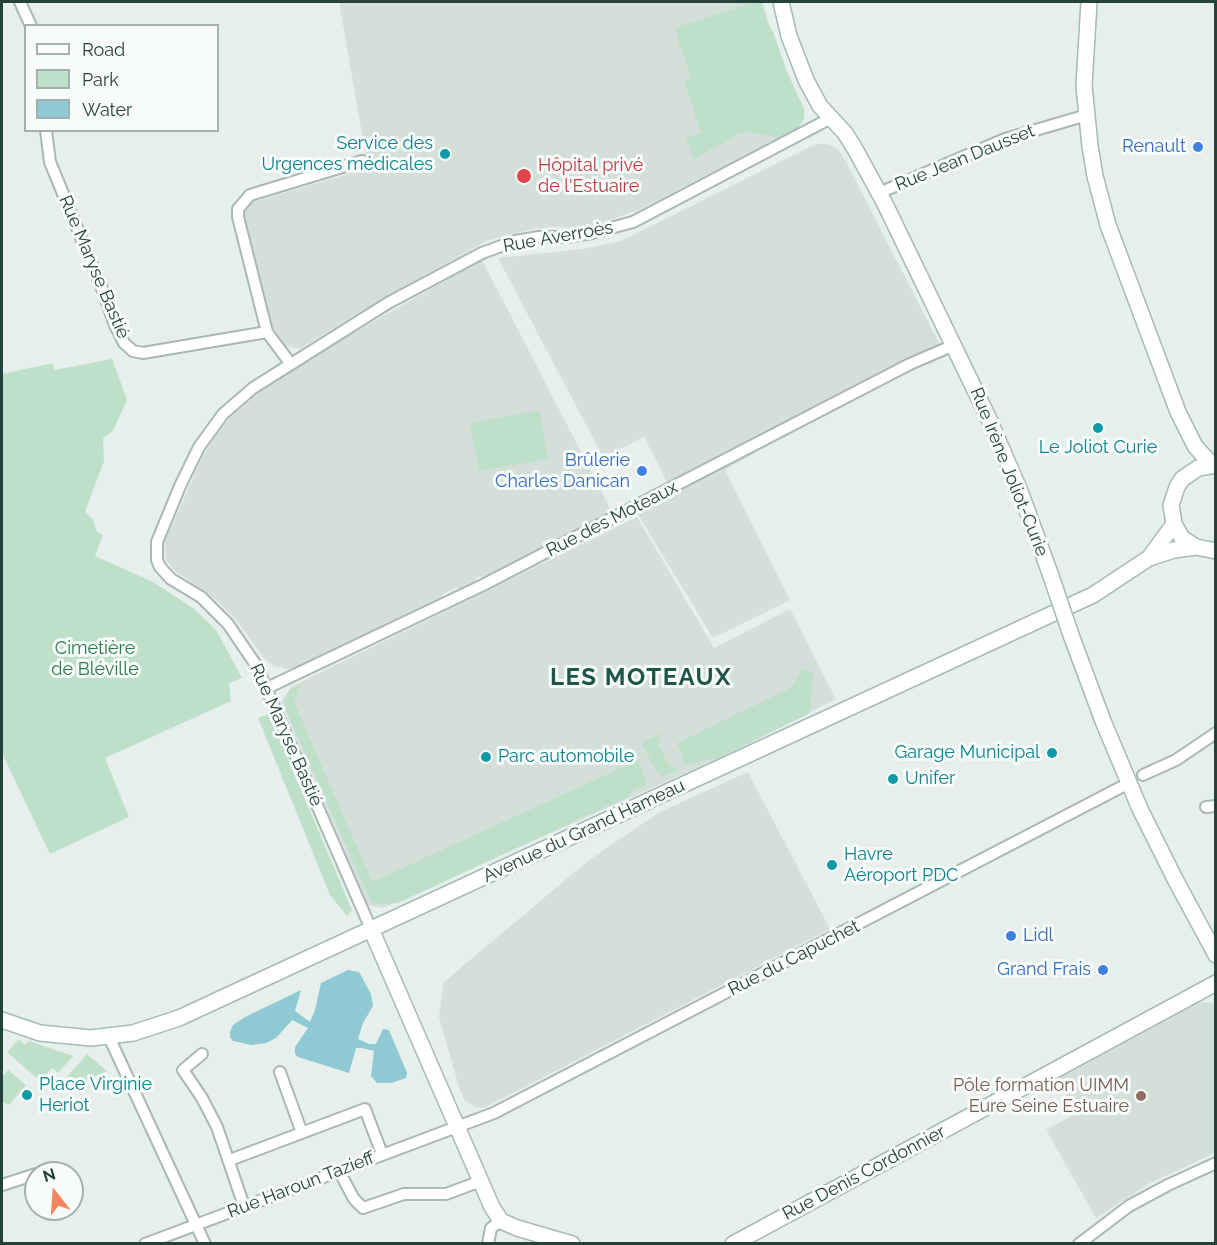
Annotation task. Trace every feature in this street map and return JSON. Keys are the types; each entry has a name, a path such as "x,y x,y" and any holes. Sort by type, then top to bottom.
{"main road":[{"name":"Rue Irène Joliot-Curie","path":"781,2 789,36 806,80 820,106 855,149 879,193 988,417 1020,491 1103,722 1129,783 1176,881 1215,954"},
{"path":"1089,2 1084,86 1086,115 1095,176 1108,225 1178,412 1195,446 1214,465"},
{"path":"1178,412 1190,461 1190,473"},
{"path":"1196,548 1182,538 1174,524 1171,514 1173,495 1182,479 1190,473 1198,468 1214,465"},
{"name":"Avenue du Grand Hameau","path":"1149,558 1174,524"},
{"name":"Avenue du Grand Hameau","path":"2,1020 22,1028 79,1038 109,1037 143,1031 179,1018 1094,595 1149,558 1174,550 1196,548 1215,551"},
{"name":"Rue Maryse Bastié","path":"371,929 492,1207 501,1221"},
{"name":"Rue Denis Cordonnier","path":"733,1244 1215,983"},
{"path":"501,1221 572,1244"}],"street":[{"path":"20,2 30,24"},
{"name":"Rue Jean Dausset","path":"879,193 1005,139 1086,115"},
{"name":"Rue Averroès","path":"290,363 388,303 482,253 515,241 539,237 566,237 633,222 831,118"},
{"name":"Rue Maryse Bastié","path":"46,132 50,162 124,343 133,351 144,353 267,332"},
{"path":"290,363 267,332 238,218 238,209 250,195 362,161"},
{"name":"Rue des Moteaux","path":"267,688 483,585 910,364 954,345"},
{"name":"Rue Maryse Bastié","path":"290,363 241,397 214,425 199,447 157,543 157,560 171,579 201,597 228,624 256,665 371,929"},
{"path":"1143,775 1176,760 1215,732"},
{"name":"Rue du Capuchet","path":"457,1126 494,1113 1129,783"},
{"path":"109,1037 205,1244"},
{"path":"202,1054 183,1070 207,1108 230,1160 244,1206"},
{"path":"279,1072 302,1133"},
{"path":"230,1160 365,1109 382,1154"},
{"name":"Rue Haroun Tazieff","path":"145,1244 457,1126"},
{"path":"1080,1244 1129,1206 1215,1163"},
{"path":"339,1171 354,1199 363,1208 404,1194 446,1194 481,1181"},
{"path":"2,1185 24,1178"},
{"path":"488,1244 491,1228 501,1221"}],"shaded area":[{"name":"Hôpital privé de l'Estuaire","path":"339,2 762,2 787,72 804,109 804,119 797,129 639,210 585,228 532,229 486,241 359,312 300,349 286,346 272,326 243,214 250,203 368,168"},
{"path":"816,144 827,144 838,149 845,160 941,347 725,470 790,600 713,638 630,501 667,482 644,437 603,457 498,258 583,249 621,241"},
{"path":"482,260 612,512 486,579 481,576 476,578 474,584 461,591 457,587 441,595 442,600 300,667 287,669 274,666 263,657 240,625 219,602 175,571 166,560 165,541 203,456 231,417 262,390 313,356"},
{"path":"637,517 714,648 790,609 836,699 719,758 383,908 368,905 281,702 291,687"},
{"path":"748,772 830,929 484,1108 475,1107 465,1101 439,1017 443,983 589,860 660,812"},
{"name":"Pôle formation UIMM Eure Seine Estuaire","path":"1215,1003 1215,1153 1152,1182 1096,1218 1046,1130 1076,1113 1057,1078 1191,1004"}],"green space":[{"path":"755,2 762,2 787,72 804,109 804,119 797,129 779,138 748,132 739,133 694,160 686,138 701,133 684,81 691,78 674,28"},
{"name":"Cimetière de Bléville","path":"112,359 127,400 113,431 103,438 104,461 85,512 93,520 97,532 103,535 95,556 153,582 193,608 216,630 242,678 229,683 231,701 105,758 129,817 50,854 2,753 2,374 53,363 54,370"},
{"path":"539,410 548,459 479,471 470,423"},
{"path":"802,668 813,673 810,713 719,758 686,766 677,743 792,687"},
{"path":"301,684 294,702 372,882 638,760 647,784 633,790 627,797 398,903 372,904 284,706 290,690"},
{"path":"269,714 352,910 347,916 330,895 258,718"},
{"path":"659,734 661,736 658,743 668,764 677,771 663,777 657,772 641,743"},
{"path":"19,1039 25,1045 29,1041 73,1056 58,1073 52,1068 40,1081 7,1052"},
{"path":"87,1054 107,1071 53,1093"},
{"path":"8,1070 26,1085 9,1105 2,1102 2,1077"}],"water":[{"path":"348,970 359,972 371,994 373,1006 363,1023 358,1039 369,1044 376,1044 383,1029 389,1030 407,1073 406,1078 391,1083 377,1083 371,1076 374,1051 362,1048 356,1048 349,1073 298,1057 295,1054 295,1047 308,1028 292,1020 276,1038 266,1043 252,1045 233,1041 230,1037 233,1025 245,1017 301,990 295,1011 310,1022 321,983"}],"place":[{"name":"Renault","path":"1198,147"},
{"name":"Service des Urgences médicales","path":"445,154"},
{"name":"Hôpital privé de l'Estuaire","path":"524,176"},
{"name":"Le Joliot Curie","path":"1098,428"},
{"name":"Brûlerie Charles Danican","path":"642,471"},
{"name":"Garage Municipal","path":"1052,753"},
{"name":"Parc automobile","path":"486,757"},
{"name":"Unifer","path":"893,779"},
{"name":"Havre Aéroport PDC","path":"832,865"},
{"name":"Lidl","path":"1011,936"},
{"name":"Grand Frais","path":"1103,970"},
{"name":"Place Virginie Heriot","path":"27,1095"},
{"name":"Pôle formation UIMM Eure Seine Estuaire","path":"1141,1096"}],"district":[{"name":"LES MOTEAUX","path":"641,678"}]}
